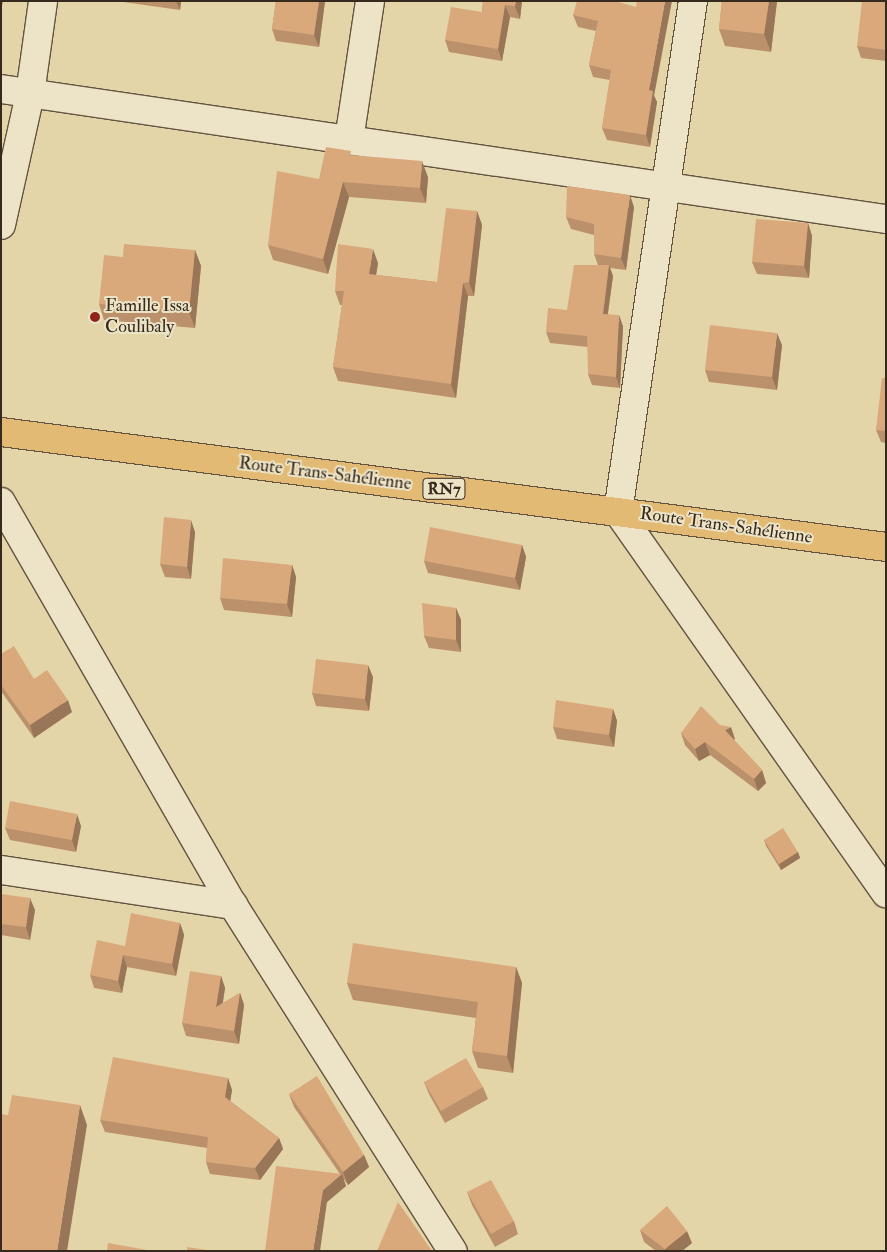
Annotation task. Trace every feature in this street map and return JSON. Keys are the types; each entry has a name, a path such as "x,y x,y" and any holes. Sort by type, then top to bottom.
{"highway":[{"name":"Route Trans-Sahélienne","path":"1,432 886,547"}],"street":[{"path":"1,225 30,94 44,1"},
{"path":"349,140 370,1"},
{"path":"693,1 618,512 886,892"},
{"path":"1,89 665,189 886,219"},
{"path":"1,502 233,905 453,1251"},
{"path":"1,870 233,905"}],"building":[{"path":"276,1 319,1 314,35 272,29"},
{"path":"483,1 516,1 515,6 505,5 498,49 445,40 451,7 482,12"},
{"path":"577,1 615,1 636,7 637,1 665,1 649,90 653,91 646,135 602,128 611,70 589,65 598,21 573,15"},
{"path":"722,1 769,1 764,34 719,29"},
{"path":"862,1 886,1 886,50 857,46"},
{"path":"326,147 351,151 350,155 422,161 420,188 343,182 323,259 268,245 277,171 319,179"},
{"path":"567,186 630,195 621,258 594,254 594,224 566,217"},
{"path":"446,208 477,211 469,282 463,283 451,384 333,367 344,291 335,291 338,244 373,249 369,274 437,282"},
{"path":"756,219 808,223 804,266 752,262"},
{"path":"124,244 195,250 189,312 99,304 104,255 123,257"},
{"path":"574,265 609,265 603,314 619,315 616,377 588,374 587,336 546,332 548,308 567,310"},
{"path":"710,325 777,333 772,377 705,370"},
{"path":"882,378 886,378 886,431 876,430"},
{"path":"164,517 191,520 187,567 160,564"},
{"path":"430,527 522,545 515,578 424,561"},
{"path":"223,558 292,565 287,604 220,598"},
{"path":"422,603 456,608 456,640 424,636"},
{"path":"14,646 34,679 47,670 68,700 30,725 1,685 1,654"},
{"path":"316,659 368,665 365,699 312,693"},
{"path":"556,700 613,709 609,735 553,727"},
{"path":"701,706 720,725 731,727 725,730 762,770 754,779 705,742 695,749 681,733"},
{"path":"10,801 77,814 72,840 5,828"},
{"path":"783,828 798,852 779,864 764,840"},
{"path":"1,894 30,898 26,927 1,924"},
{"path":"131,913 180,923 172,964 123,955 118,981 90,975 97,940 125,946"},
{"path":"353,943 516,967 507,1056 472,1051 478,1002 347,983"},
{"path":"190,971 221,976 216,1007 240,993 234,1031 182,1023"},
{"path":"113,1057 228,1078 225,1097 279,1138 255,1168 206,1162 208,1137 100,1120"},
{"path":"466,1058 483,1087 441,1111 424,1082"},
{"path":"317,1076 364,1155 343,1172 289,1094"},
{"path":"12,1095 80,1105 57,1251 1,1251 1,1114 8,1115"},
{"path":"276,1166 342,1174 323,1190 313,1251 265,1251"},
{"path":"491,1180 514,1221 491,1234 467,1192"},
{"path":"398,1202 432,1251 377,1251"},
{"path":"667,1206 687,1231 665,1249 640,1230"},
{"path":"108,1243 153,1251 107,1251"},
{"path":"187,1247 214,1251 187,1251"}],"place":[{"name":"Famille Issa Coulibaly","path":"95,317"}]}
